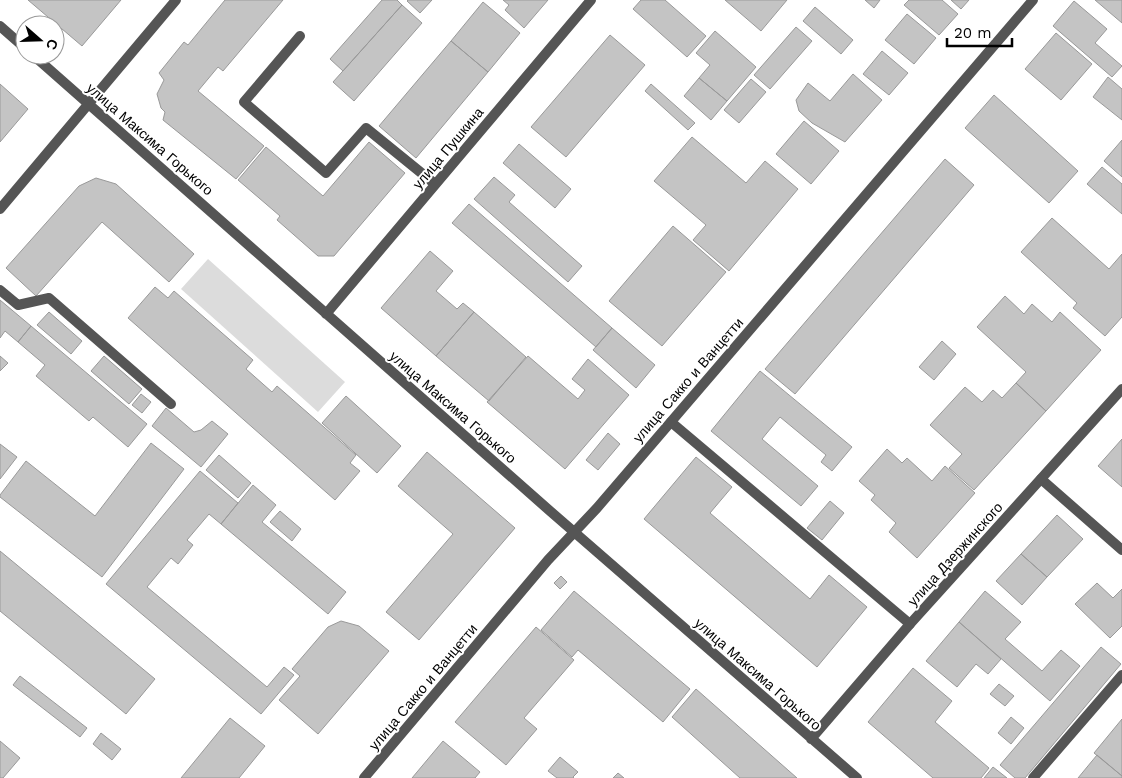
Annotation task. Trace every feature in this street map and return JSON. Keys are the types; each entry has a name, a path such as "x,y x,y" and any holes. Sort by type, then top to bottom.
{"street":[{"path":"0,209 176,0"},
{"name":"улица Пушкина","path":"326,314 591,0"},
{"name":"улица Сакко и Ванцетти","path":"364,778 548,560 597,508 1033,0"},
{"path":"0,26 15,39"},
{"path":"300,36 244,102 326,173 366,128 435,184"},
{"name":"улица Максима Горького","path":"44,65 857,778"},
{"path":"0,290 18,305 49,298 171,404"},
{"name":"улица Дзержинского","path":"811,739 910,624 1122,389"},
{"path":"671,422 910,624"},
{"path":"1041,479 1122,550"},
{"path":"1033,778 1122,675"}],"shaded area":[{"path":"208,259 345,382 318,412 181,289"}],"building":[{"path":"28,0 121,0 82,46 65,32 65,15 46,15"},
{"path":"225,0 283,0 223,71 218,67 198,91 264,146 236,179 163,120 165,112 161,108 157,94 164,80 159,73 184,42 188,45"},
{"path":"382,0 397,0 402,5 343,71 330,59"},
{"path":"408,0 432,0 420,13"},
{"path":"503,0 548,0 524,28 505,10 509,5"},
{"path":"641,0 665,0 706,36 687,57 633,9"},
{"path":"725,0 787,0 761,31"},
{"path":"865,0 880,0 874,8"},
{"path":"909,0 942,0 958,14 939,35 904,5"},
{"path":"951,0 969,0 961,9"},
{"path":"1095,0 1122,0 1122,23"},
{"path":"1074,1 1107,29 1095,43 1122,66 1112,77 1053,26"},
{"path":"483,2 520,33 488,72 451,41"},
{"path":"402,5 422,23 354,101 333,82"},
{"path":"815,7 853,40 841,54 803,21"},
{"path":"907,14 936,38 914,64 885,40"},
{"path":"796,27 812,41 770,89 754,75"},
{"path":"715,31 756,67 727,101 699,78 710,65 696,53"},
{"path":"1056,33 1092,64 1061,100 1025,69"},
{"path":"610,35 645,65 566,157 531,127"},
{"path":"451,41 488,72 416,158 379,126"},
{"path":"882,51 908,73 889,95 863,74"},
{"path":"853,74 882,100 845,142 812,123 799,111 796,100 808,83 830,101"},
{"path":"1108,77 1122,89 1122,120 1093,97"},
{"path":"699,78 727,101 711,120 684,96"},
{"path":"751,79 766,92 739,123 724,110"},
{"path":"0,84 28,109 0,142"},
{"path":"651,84 695,123 688,130 645,91"},
{"path":"994,95 1078,171 1049,203 965,128"},
{"path":"804,121 839,151 811,184 776,154"},
{"path":"692,137 746,183 765,161 798,189 729,271 693,240 706,225 654,181"},
{"path":"1122,140 1122,177 1104,161"},
{"path":"369,142 405,173 334,256 318,256 277,220 280,216 238,180 266,147 323,196"},
{"path":"519,144 571,189 555,208 503,163"},
{"path":"945,159 974,185 795,394 765,369"},
{"path":"1102,167 1122,184 1122,214 1087,184"},
{"path":"494,177 515,195 509,202 582,266 568,282 474,199"},
{"path":"96,178 116,184 194,254 169,282 102,222 36,296 6,268 79,186"},
{"path":"469,204 612,328 596,347 452,223"},
{"path":"1052,218 1109,269 1122,254 1122,317 1105,336 1073,308 1077,303 1021,252"},
{"path":"673,226 726,272 662,346 609,301"},
{"path":"430,251 453,271 436,291 457,309 463,303 474,312 436,356 381,308"},
{"path":"155,287 168,298 174,291 253,360 246,369 272,392 277,386 356,455 350,463 360,471 335,500 128,318"},
{"path":"1005,296 1024,314 1032,304 1052,322 1060,312 1101,350 1046,411 1016,383 1026,372 977,327"},
{"path":"0,300 31,326 18,342 5,331 0,338"},
{"path":"49,312 82,341 71,354 37,325"},
{"path":"474,312 526,357 489,401 436,356"},
{"path":"31,326 147,424 128,447 93,417 89,421 36,376 45,365 18,342"},
{"path":"612,328 655,365 636,388 593,350"},
{"path":"942,341 956,354 934,380 919,367"},
{"path":"0,356 8,363 0,371"},
{"path":"104,356 142,389 129,404 91,371"},
{"path":"528,356 578,399 585,390 572,379 588,359 629,395 565,469 487,402"},
{"path":"760,371 852,447 832,471 821,462 826,455 780,417 762,439 818,486 801,506 711,431"},
{"path":"1016,383 1046,411 974,490 949,468 962,454 930,425 965,387 982,402 993,390 1002,398"},
{"path":"141,394 151,402 142,413 132,405"},
{"path":"346,396 401,446 377,473 322,423"},
{"path":"166,408 194,432 201,430 212,421 228,434 201,467 152,426"},
{"path":"608,433 620,444 598,470 586,460"},
{"path":"1122,439 1122,487 1098,466"},
{"path":"151,443 184,469 102,577 0,497 26,461 95,516"},
{"path":"0,444 17,457 0,479"},
{"path":"887,449 902,463 907,458 932,481 945,466 975,493 917,558 889,532 896,523 871,500 875,495 859,481"},
{"path":"427,452 515,528 419,640 386,612 453,534 398,486"},
{"path":"219,455 251,483 238,498 206,470"},
{"path":"696,457 732,487 710,513 810,599 829,575 867,607 817,667 644,519"},
{"path":"200,471 238,503 221,524 209,514 187,540 193,545 178,564 171,558 147,587 267,687 284,667 294,675 261,714 106,584"},
{"path":"253,485 276,505 262,522 346,592 328,614 221,524"},
{"path":"830,501 844,513 822,540 807,528"},
{"path":"280,511 301,529 292,541 270,522"},
{"path":"1057,515 1083,539 1047,577 1021,554"},
{"path":"0,551 155,679 126,714 0,611"},
{"path":"1021,554 1047,577 1022,605 996,581"},
{"path":"561,576 567,582 560,589 554,583"},
{"path":"1097,583 1113,598 1122,589 1122,626 1110,638 1075,604"},
{"path":"574,591 690,689 663,722 578,650 572,657 541,630"},
{"path":"985,591 1021,622 1005,639 1042,671 1061,650 1080,666 1050,701 959,622"},
{"path":"341,621 359,626 389,651 318,734 279,700 300,676 292,669 328,627"},
{"path":"959,622 1001,659 988,674 976,664 957,687 926,661"},
{"path":"536,627 574,660 524,718 537,729 506,765 455,722"},
{"path":"1101,647 1121,664 1025,778 1015,778 1000,765"},
{"path":"913,668 952,701 935,722 989,768 981,778 933,778 868,722"},
{"path":"20,676 87,728 80,737 13,685"},
{"path":"999,684 1014,696 1005,706 990,694"},
{"path":"696,689 797,778 740,778 672,717"},
{"path":"1011,717 1024,728 1011,744 998,733"},
{"path":"230,718 265,746 239,778 181,778"},
{"path":"1122,719 1122,776 1094,753"},
{"path":"101,733 121,749 112,760 93,744"},
{"path":"0,741 20,758 3,778 0,778"},
{"path":"443,741 480,772 475,778 412,778"},
{"path":"1097,755 1122,776 1122,778 1078,778"},
{"path":"560,757 578,772 574,778 557,778 548,771"},
{"path":"993,767 1007,778 984,778"},
{"path":"618,773 624,778 613,778"}]}
